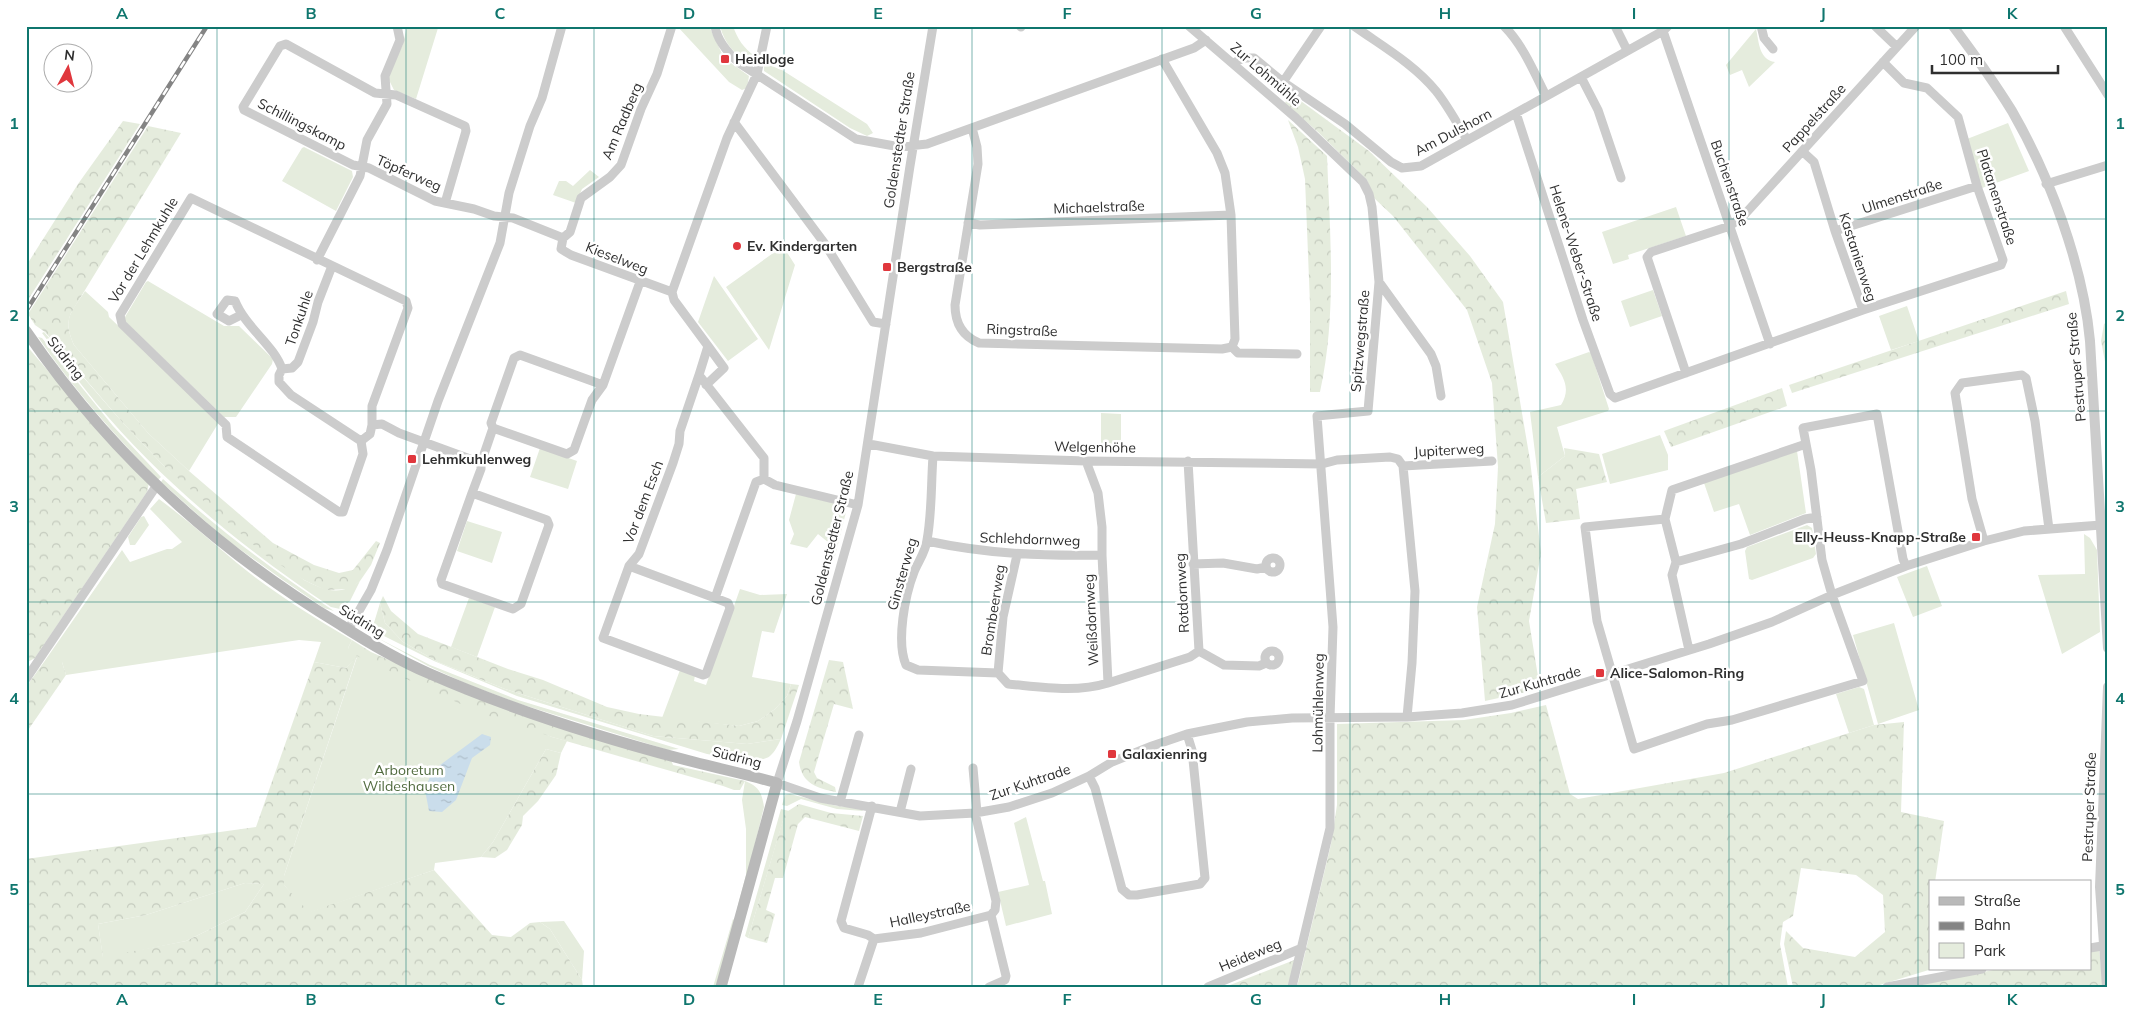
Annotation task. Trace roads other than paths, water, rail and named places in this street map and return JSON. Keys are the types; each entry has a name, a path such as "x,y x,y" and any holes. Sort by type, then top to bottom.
{"main road":[{"name":"Südring","path":"28,333 88,412 156,485 219,541 298,600 378,648 427,673 532,713 684,760 777,783"},
{"name":"Goldenstedter Straße","path":"722,987 777,783"}],"street":[{"path":"317,260 360,176 367,140 387,104 385,76 400,40 397,26"},
{"path":"348,630 371,590 387,550 424,442 500,243 509,192 521,152 542,98 562,26"},
{"name":"Am Radberg","path":"563,238 570,232 581,198 610,177 621,165 641,109 657,74 672,26"},
{"path":"715,26 722,44 729,54 856,139 900,147 927,144 1194,48 1206,40"},
{"path":"706,385 724,368 674,300 672,292 734,122 757,74 767,26"},
{"name":"Goldenstedter Straße","path":"777,783 797,721 858,505 933,26"},
{"name":"Zur Lohmühle","path":"1189,26 1234,63 1302,124"},
{"path":"1283,82 1321,26"},
{"path":"1354,26 1412,68 1434,89 1448,107 1467,140"},
{"path":"1504,26 1528,60 1546,96"},
{"path":"1615,26 1627,50"},
{"path":"1761,26 1764,38 1773,49"},
{"path":"1876,26 1898,46"},
{"name":"Pappelstraße","path":"1730,226 1745,214 1916,26"},
{"name":"Pestruper Straße","path":"1954,26 1994,82 2012,112 2046,184 2071,244 2088,321 2108,648"},
{"path":"2064,26 2108,95"},
{"name":"Am Dulshorn","path":"1234,63 1244,58 1254,58 1283,82 1345,124 1391,162 1402,168 1421,166 1666,29"},
{"name":"Buchenstraße","path":"1666,29 1770,344"},
{"name":"Schillingskamp","path":"361,167 353,166 244,110 243,107 280,46 286,44 375,93 387,95"},
{"path":"1162,59 1217,153 1225,173 1231,215 1235,339 1232,347"},
{"name":"Platanenstraße","path":"1863,310 2000,265 2003,260 1977,186 1958,118 1927,88 1904,83 1883,62"},
{"path":"1581,77 1598,110 1621,178"},
{"name":"Töpferweg","path":"387,95 396,95 465,126 466,131 446,203"},
{"name":"Helene-Weber-Straße","path":"1516,113 1583,320 1610,394 1615,398"},
{"path":"734,122 825,244 873,322 886,324"},
{"name":"Spitzwegstraße","path":"1302,124 1363,182 1372,207 1379,282 1368,411 1317,416"},
{"name":"Ringstraße","path":"972,128 977,147 978,164 955,315 958,326 969,339 979,343 1222,349 1232,347 1238,353 1297,354"},
{"name":"Kastanienweg","path":"1615,398 1863,310 1835,232 1814,162 1802,151"},
{"path":"2046,184 2108,165"},
{"name":"Töpferweg","path":"361,167 369,168 435,201 505,217"},
{"name":"Ulmenstraße","path":"1835,232 1977,186"},
{"name":"Vor der Lehmkuhle","path":"191,198 317,260 406,301 408,308 372,406 370,434 361,441 363,454 344,512 339,512 227,437 226,424 122,324 120,315 191,198"},
{"name":"Michaelstraße","path":"968,223 980,225 1231,215"},
{"path":"505,217 529,223 563,238"},
{"path":"1686,373 1647,257 1651,252 1730,226"},
{"name":"Kieselweg","path":"563,238 561,249 571,255 640,282 672,292"},
{"name":"Tonkuhle","path":"282,369 292,368 298,362 332,266"},
{"path":"493,428 567,454 574,450 592,400 603,385 640,282"},
{"name":"Spitzwegstraße","path":"1379,282 1431,354 1436,366 1442,396"},
{"name":"Tonkuhle","path":"241,314 278,358 282,369 279,375 279,382 291,395 361,441"},
{"path":"708,346 698,375 764,458 764,479"},
{"path":"472,493 547,520 549,524 518,608 513,609 442,584 441,580 472,493 481,469 481,463 493,428 491,423 514,358 520,355 603,385"},
{"name":"Vor dem Esch","path":"698,375 680,431 679,444 673,463 639,554 629,566 603,638 703,675 706,674 730,608 728,603 715,598"},
{"path":"1984,541 1972,499 1955,393 1962,383 2022,375 2026,378 2035,421 2049,529"},
{"path":"1665,519 1585,527 1597,621 1634,749 1707,724 1732,720 1863,681 1832,595 1822,560 1811,470 1803,428 1877,414 1903,559 1906,566"},
{"name":"Lohmühlenweg","path":"1292,987 1330,828 1330,718 1333,627 1317,416"},
{"path":"372,424 382,424 481,463"},
{"name":"Welgenhöhe","path":"869,444 934,456 1086,461 1322,464"},
{"path":"1689,650 1672,575 1676,562 1665,519 1672,490 1806,444"},
{"name":"Ginsterweg","path":"934,456 927,541 914,574 903,619 902,656 906,665 918,670 998,673"},
{"name":"Jupiterweg","path":"1322,464 1337,460 1390,456 1398,459 1403,466 1492,461"},
{"name":"Weißdornweg","path":"1086,461 1098,493 1102,527 1108,683 1190,657 1199,651"},
{"name":"Rotdornweg","path":"1188,461 1199,651 1224,665 1259,666 1266,663"},
{"path":"1403,466 1415,591 1412,663 1407,717"},
{"path":"629,566 715,598 756,482 764,479 775,485 858,505"},
{"path":"26,679 156,485"},
{"path":"1676,562 1741,544 1805,519 1817,517"},
{"name":"Zur Kuhtrade","path":"777,783 820,798 934,816 976,813 1009,807 1052,793 1089,776 1112,762 1187,734 1247,722 1292,718 1407,717 1490,710 1512,705 1612,675 1772,622 1832,595 1906,566 1984,541 2024,531 2101,525"},
{"name":"Schlehdornweg","path":"927,541 966,550 1017,555 1102,555"},
{"name":"Brombeerweg","path":"1017,555 1003,617 998,673 1008,684 1058,688 1093,688 1108,683"},
{"path":"1193,564 1223,563 1257,569 1266,567"},
{"name":"Pestruper Straße","path":"2107,987 2106,946 2100,877 2108,687"},
{"path":"1089,776 1096,788 1122,889 1129,895 1137,895 1200,884 1205,878 1192,750 1187,734"},
{"path":"840,802 859,735"},
{"name":"Zur Kuhtrade","path":"972,768 976,813"},
{"path":"900,812 911,769"},
{"path":"858,987 874,939 868,935 844,928 841,921 872,806"},
{"path":"976,813 996,901 995,910 991,915 1006,976 1001,984 989,987"},
{"name":"Halleystraße","path":"874,939 921,933 991,915"},
{"path":"2092,948 2106,946"},
{"name":"Heideweg","path":"1208,987 1302,948"},
{"path":"1887,987 1977,970"}],"water":[{"path":"482,734 491,737 490,745 472,758 456,800 442,812 429,811 425,790 432,771"}],"railway":[{"path":"26,311 207,26"}],"place":[{"name":"Heidloge","path":"725,59"},
{"name":"Ev. Kindergarten","path":"737,246"},
{"name":"Bergstraße","path":"887,267"},
{"name":"Lehmkuhlenweg","path":"412,459"},
{"name":"Elly-Heuss-Knapp-Straße","path":"1976,537"},
{"name":"Alice-Salomon-Ring","path":"1600,673"},
{"name":"Galaxienring","path":"1112,754"}],"park label":[{"name":"Arboretum Wildeshausen","path":"409,778"}]}
